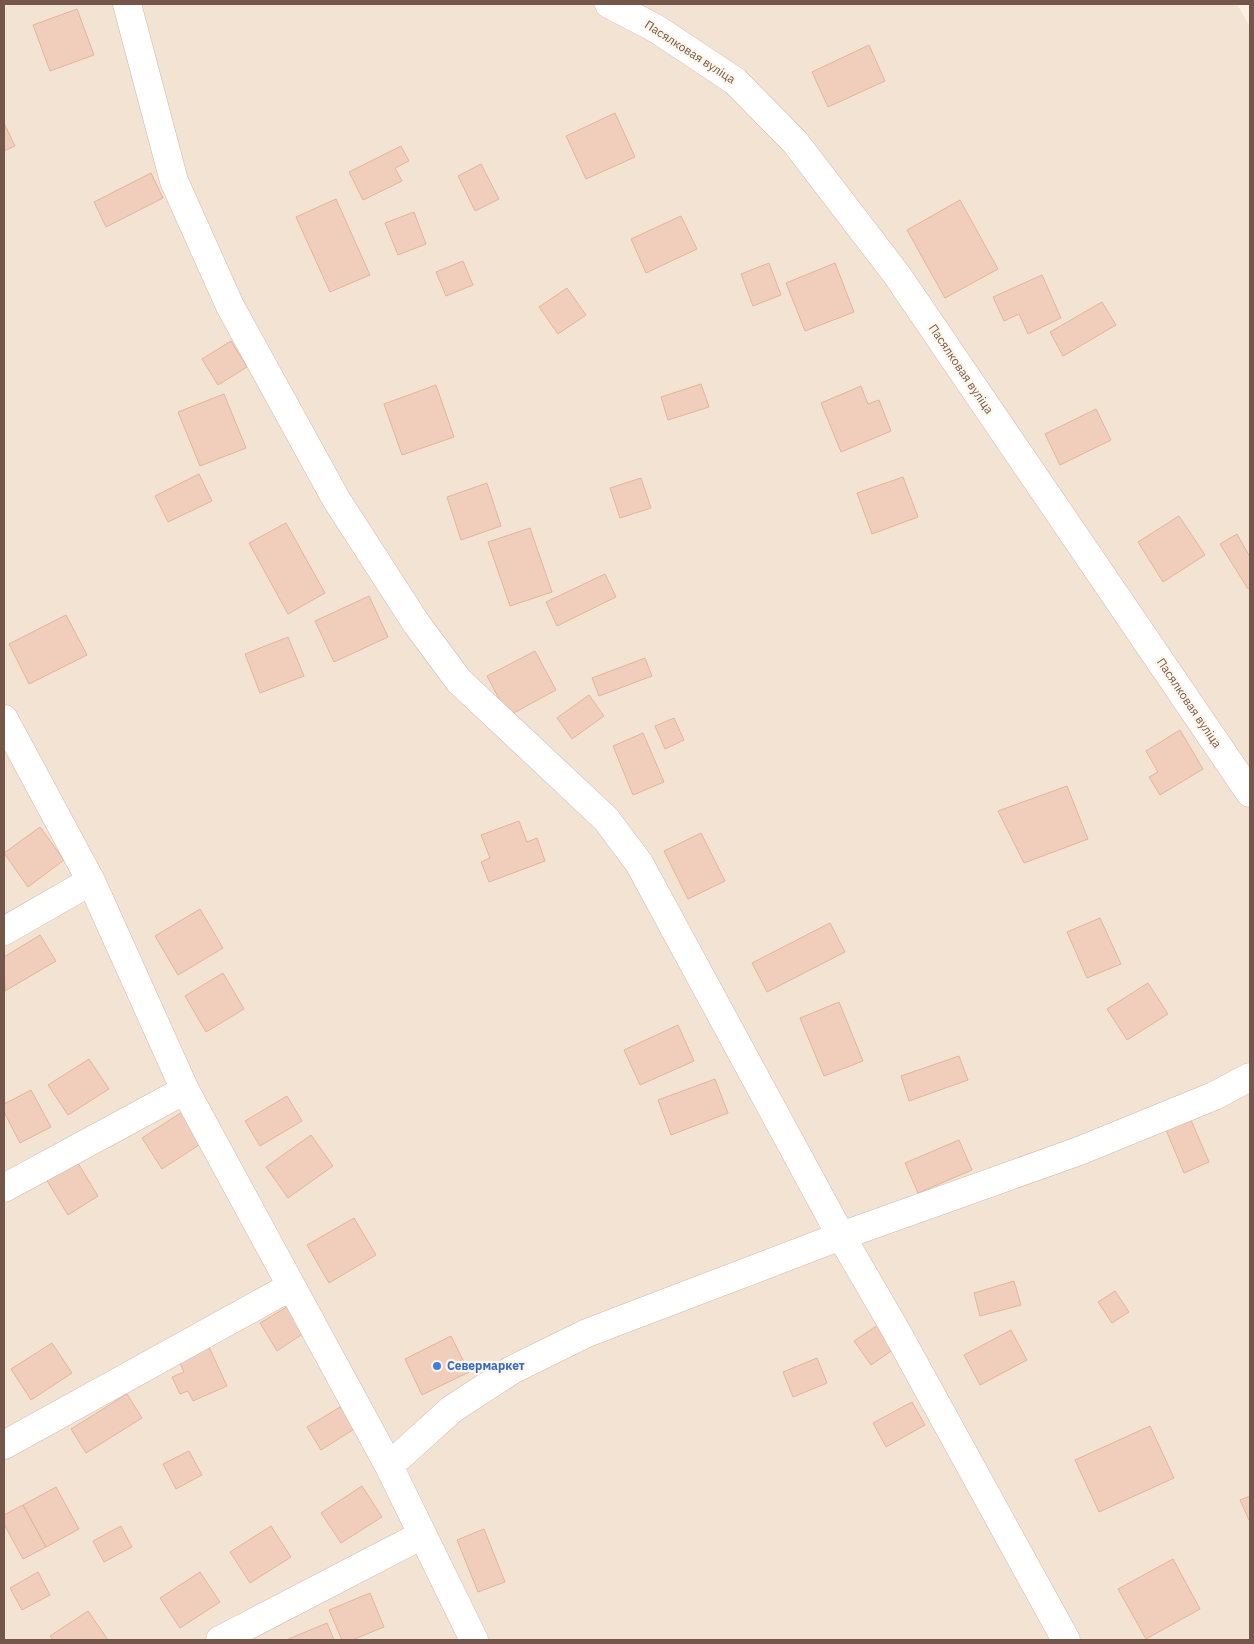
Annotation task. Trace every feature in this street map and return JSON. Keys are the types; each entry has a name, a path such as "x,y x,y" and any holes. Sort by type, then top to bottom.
{"street":[{"path":"127,4 174,181 230,306 336,499 416,623 459,681 606,820 639,863 841,1236 899,1336 1066,1640"},
{"name":"Пасялковая вуліца","path":"609,4 655,28 735,81 795,142 897,275 1250,793"},
{"path":"4,719 91,881 185,1090 290,1287 389,1466 474,1640"},
{"path":"4,931 91,881"},
{"path":"389,1466 452,1409 512,1370 587,1333 841,1236 1079,1151 1214,1096 1250,1077"},
{"path":"4,1188 185,1090"},
{"path":"4,1445 290,1287"},
{"path":"220,1640 422,1535"}],"shaded area":[{"path":"4,4 1237,4 1250,27 1250,1640 4,1640"}],"building":[{"path":"77,9 94,55 50,71 33,25"},
{"path":"869,45 885,81 828,107 812,72"},
{"path":"615,113 635,157 586,179 566,136"},
{"path":"4,123 15,146 4,151"},
{"path":"401,146 409,161 395,168 402,181 363,200 349,172"},
{"path":"481,164 499,199 475,211 458,176"},
{"path":"151,173 163,198 106,227 94,202"},
{"path":"336,199 370,275 330,292 296,217"},
{"path":"960,200 998,269 945,298 907,230"},
{"path":"414,212 426,244 398,255 385,223"},
{"path":"681,216 697,249 646,273 631,239"},
{"path":"463,261 473,285 446,296 436,272"},
{"path":"769,263 781,295 753,306 741,274"},
{"path":"835,263 854,312 805,331 786,283"},
{"path":"1042,275 1061,318 1028,334 1019,314 1004,321 993,297"},
{"path":"567,288 586,315 558,334 539,307"},
{"path":"1102,302 1116,325 1063,356 1050,332"},
{"path":"231,341 247,367 218,385 202,359"},
{"path":"701,384 709,407 668,420 661,397"},
{"path":"436,385 454,437 402,455 384,404"},
{"path":"861,386 868,404 879,400 891,431 841,452 821,403"},
{"path":"224,394 246,448 200,466 178,412"},
{"path":"1096,409 1111,440 1060,465 1045,434"},
{"path":"199,474 212,501 168,522 155,496"},
{"path":"903,477 918,517 872,534 857,493"},
{"path":"641,478 651,508 620,518 610,488"},
{"path":"487,483 501,526 461,540 447,497"},
{"path":"1179,516 1205,555 1163,582 1138,542"},
{"path":"286,523 325,593 288,614 249,543"},
{"path":"530,528 552,592 510,606 488,542"},
{"path":"1237,534 1250,557 1250,588 1248,589 1220,544"},
{"path":"605,574 616,597 557,626 546,602"},
{"path":"369,596 388,637 334,662 315,621"},
{"path":"66,615 87,655 29,684 9,644"},
{"path":"288,637 304,676 260,693 245,654"},
{"path":"535,651 556,690 508,716 487,676"},
{"path":"645,658 652,676 599,696 592,678"},
{"path":"589,695 604,716 572,739 557,718"},
{"path":"674,718 684,740 665,749 655,726"},
{"path":"1180,730 1203,769 1160,795 1149,777 1158,772 1146,751"},
{"path":"643,733 664,782 633,795 613,746"},
{"path":"1067,786 1088,839 1024,863 998,811"},
{"path":"519,821 527,842 537,838 545,861 489,882 481,862 490,858 481,835"},
{"path":"40,827 64,860 28,887 4,853"},
{"path":"701,833 725,881 688,899 664,851"},
{"path":"200,909 223,948 178,975 155,936"},
{"path":"1100,918 1121,964 1087,978 1067,932"},
{"path":"830,923 845,952 767,992 752,963"},
{"path":"40,935 56,961 5,991 4,957"},
{"path":"223,973 244,1009 206,1032 185,996"},
{"path":"1148,983 1168,1014 1127,1040 1107,1009"},
{"path":"839,1002 863,1061 824,1076 800,1018"},
{"path":"678,1025 694,1061 640,1085 624,1050"},
{"path":"959,1056 968,1080 909,1101 901,1076"},
{"path":"89,1059 109,1089 68,1115 48,1085"},
{"path":"715,1079 728,1113 671,1135 658,1100"},
{"path":"31,1090 51,1127 20,1143 4,1112 4,1104"},
{"path":"287,1096 302,1121 260,1146 245,1121"},
{"path":"182,1112 202,1143 162,1169 142,1138"},
{"path":"1191,1120 1209,1162 1184,1173 1166,1130"},
{"path":"311,1135 333,1166 288,1198 266,1167"},
{"path":"959,1140 972,1170 918,1193 905,1163"},
{"path":"76,1160 98,1196 68,1215 46,1179"},
{"path":"354,1218 376,1255 329,1283 307,1245"},
{"path":"1014,1281 1021,1305 980,1316 974,1293"},
{"path":"1115,1291 1129,1312 1112,1323 1098,1302"},
{"path":"290,1305 307,1331 277,1351 260,1323"},
{"path":"881,1323 897,1347 871,1365 854,1341"},
{"path":"1011,1330 1027,1360 980,1385 964,1355"},
{"name":"Севермаркет","path":"451,1336 469,1372 422,1395 405,1359"},
{"path":"52,1343 72,1373 31,1400 11,1369"},
{"path":"209,1347 227,1386 193,1401 188,1391 180,1394 172,1377 184,1372 179,1361"},
{"path":"817,1358 827,1383 793,1397 783,1372"},
{"path":"127,1394 142,1418 86,1453 71,1429"},
{"path":"912,1402 925,1425 886,1447 873,1423"},
{"path":"345,1404 359,1426 321,1450 307,1427"},
{"path":"1150,1426 1174,1478 1099,1512 1075,1460"},
{"path":"189,1451 202,1475 176,1489 163,1464"},
{"path":"362,1486 382,1517 341,1543 321,1513"},
{"path":"56,1487 79,1529 46,1547 23,1505"},
{"path":"1250,1496 1250,1522 1240,1500"},
{"path":"23,1505 46,1547 23,1559 4,1524 4,1515"},
{"path":"121,1526 132,1547 104,1562 93,1541"},
{"path":"271,1526 291,1557 250,1583 230,1552"},
{"path":"484,1529 505,1582 478,1592 457,1540"},
{"path":"1173,1559 1200,1609 1146,1639 1118,1589"},
{"path":"38,1572 50,1595 22,1610 10,1588"},
{"path":"200,1572 220,1602 180,1628 160,1598"},
{"path":"370,1593 384,1627 352,1640 342,1640 329,1610"},
{"path":"88,1611 108,1640 53,1640 50,1636"},
{"path":"327,1623 334,1640 286,1640"}],"place":[{"name":"Севермаркет","path":"437,1366"}]}
